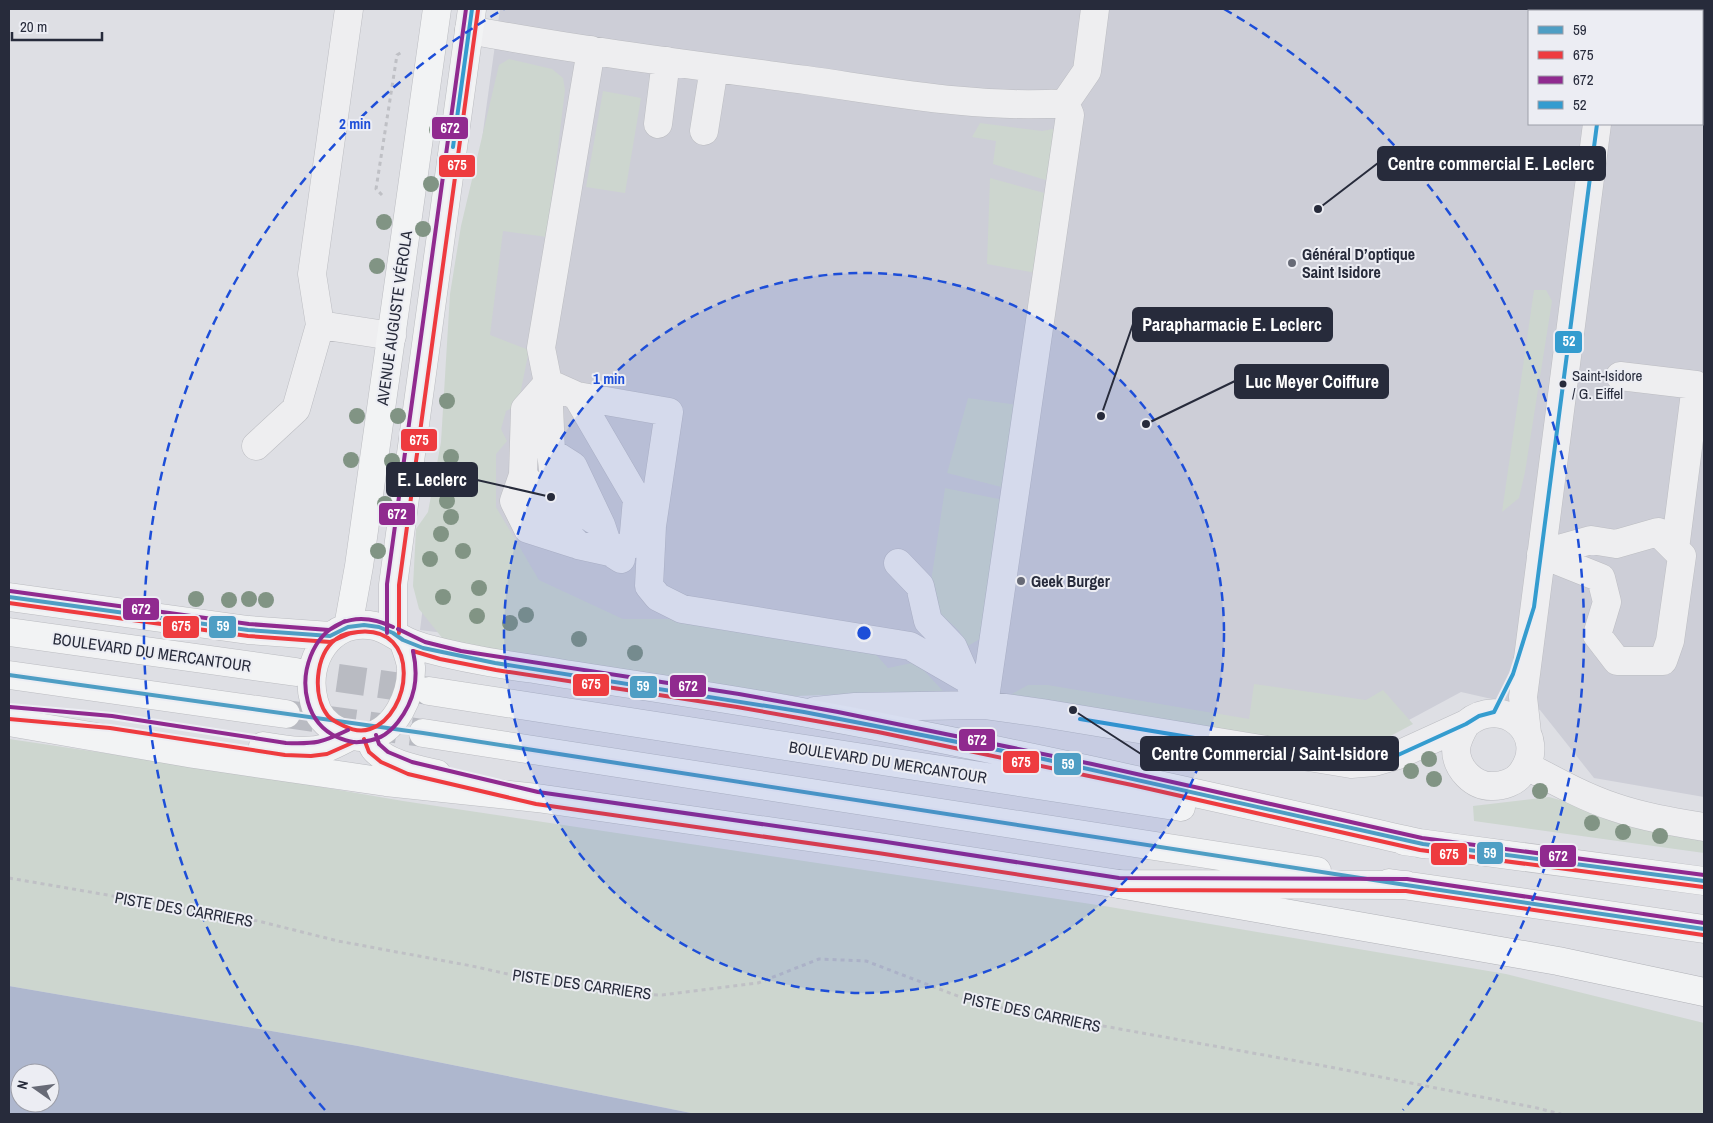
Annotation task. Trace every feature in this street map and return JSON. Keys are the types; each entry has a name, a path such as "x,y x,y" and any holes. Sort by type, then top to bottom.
{"main road":[{"name":"AVENUE AUGUSTE VÉROLA","path":"339,631 360,566 437,9"},
{"path":"9,713 111,722 285,749 310,750 326,748 384,730 394,720 404,701 410,680 411,665 398,637 392,585 470,19"},
{"path":"9,597 248,630 339,631 364,625 379,627 423,648 495,663 804,712 1039,758 1423,844"},
{"path":"339,631 320,650 313,667 311,685 314,702 321,718 333,729 360,736 385,757 410,768 537,798"},
{"name":"BOULEVARD DU MERCANTOUR","path":"9,632 296,672"},
{"path":"9,675 286,714"},
{"name":"BOULEVARD DU MERCANTOUR","path":"429,691 1423,844 1704,881"},
{"path":"9,722 194,754 367,779 537,798 1120,884 1558,961 1704,992"},
{"path":"424,733 1406,885 1704,928"},
{"path":"1120,884 1406,885"}],"street":[{"path":"256,446 296,409 320,325 312,274 349,9"},
{"path":"1066,103 1087,71 1095,9"},
{"path":"470,19 591,50 714,68 946,100 1036,105 1066,103"},
{"path":"591,50 541,348 548,383 551,452 573,466 601,525 610,552"},
{"path":"658,124 666,61"},
{"path":"704,131 714,68"},
{"path":"984,705 1070,115 1066,103"},
{"path":"1466,724 1459,736 1456,750 1459,764 1467,776 1479,784 1493,786 1506,784 1518,777 1527,766 1530,749 1523,696 1596,125"},
{"path":"320,325 392,336"},
{"path":"1620,376 1696,385 1675,548"},
{"path":"548,383 577,396 669,412 652,526 648,576 649,586 658,598 682,609 910,646 967,679"},
{"path":"548,383 526,409 523,475 534,488 550,516 578,546 610,552 648,576"},
{"path":"577,396 637,499 633,544 610,552"},
{"path":"1541,554 1591,540 1616,544 1658,532 1682,556 1670,641 1663,661 1617,661 1598,635 1607,602 1601,578 1616,544"},
{"path":"1541,554 1601,578"},
{"path":"898,563 920,586 928,621 953,647 967,679 984,705"},
{"path":"1494,712 1519,661 1534,607"},
{"path":"804,712 855,707 984,705 1351,764 1374,762 1398,755 1466,724 1479,716 1494,712 1507,714 1527,732"},
{"path":"1527,766 1552,780 1614,807 1657,819 1704,827"}],"path":[{"name":"PISTE DES CARRIERS","path":"9,878 258,921 338,941 472,966 548,983 626,994 662,995 758,983 819,959 866,961 976,1003 1330,1067 1560,1114"}],"shaded area":[{"path":"500,9 1704,9 1704,797 1594,778 1540,710 1461,692 1370,741 1279,738 420,630"},
{"path":"509,59 552,69 563,78 565,90 547,237 503,231 490,335 529,350 518,405 506,411 501,429 507,441 496,454 496,507 539,580 623,619 679,619 872,650 888,668 916,662 943,691 795,696 590,667 443,639 419,609 413,586 416,529 428,512 441,442 450,294 461,226 499,65"},
{"path":"603,91 641,98 625,193 586,187"},
{"path":"980,123 1042,131 1053,129 1058,137 1049,181 993,164 996,141 972,137"},
{"path":"990,178 1048,194 1036,273 987,264"},
{"path":"1534,290 1546,290 1552,301 1525,472 1519,498 1502,512"},
{"path":"968,398 1018,405 1005,488 947,473"},
{"path":"945,488 1004,500 980,639 968,646 959,631 940,613 930,588"},
{"path":"1254,684 1366,700 1383,690 1413,724 1381,741 1353,746 1327,747 1006,697 1028,685 1048,685 1249,719"},
{"path":"9,739 240,773 403,801 1104,906 1506,974 1704,1023 1704,1114 696,1114 358,1046 9,986"},
{"path":"1549,797 1694,837 1704,838 1704,853 1474,821 1473,806"}],"water":[{"path":"9,986 358,1046 696,1114 9,1114"}],"tunnel":[{"path":"296,672 429,691"},
{"path":"286,714 423,733"}],"transit line":[{"name":"672","path":"387,633 387,584 466,9"},
{"name":"52","path":"453,147 472,9"},
{"name":"675","path":"399,633 399,585 478,10"},
{"name":"52","path":"1080,719 1351,764 1374,762 1398,755 1466,724 1479,716 1494,712 1513,674 1534,607 1597,125"},
{"name":"672","path":"10,591 249,624 329,630 345,621"},
{"name":"59","path":"9,597 248,630 330,636 348,627 364,625 379,627 423,648 495,663 804,712 1039,758 1423,844 1704,881"},
{"name":"675","path":"9,603 248,636 330,642 351,633"},
{"name":"672","path":"393,627 364,619 341,623 322,637 311,656 306,679 308,702 318,722 337,737 350,742 371,740 381,737 390,731 404,714 412,697 416,670 413,651"},
{"name":"672","path":"398,629 425,642 461,651 739,694 838,712 1092,764 1422,838 1704,875"},
{"name":"675","path":"358,632 379,634 393,642 401,656 404,673 402,690 395,707 384,721 370,729 363,730 347,727 328,716 323,708 318,687 320,665 329,646 341,636 358,632"},
{"name":"675","path":"413,651 440,659 496,670 737,707 878,732 1132,785 1420,850 1703,887"},
{"name":"59","path":"9,675 423,733 1406,885 1704,929"},
{"name":"672","path":"10,707 112,716 286,743 318,742 348,730"},
{"name":"675","path":"9,719 110,728 285,755 311,756 327,754 354,742"},
{"name":"672","path":"376,735 379,744 388,752 412,762 538,792 880,841 1119,878 1407,879 1704,923"},
{"name":"675","path":"364,739 369,752 381,762 408,774 536,804 878,853 1118,890 1406,891 1703,935"}],"place":[{"name":"Centre commercial E. Leclerc","path":"1318,209"},
{"name":"Général D’optique Saint Isidore","path":"1292,263"},
{"name":"Saint-Isidore / G. Eiffel","path":"1563,384"},
{"name":"Parapharmacie E. Leclerc","path":"1101,416"},
{"name":"Luc Meyer Coiffure","path":"1146,424"},
{"name":"E. Leclerc","path":"551,497"},
{"name":"Geek Burger","path":"1021,581"},
{"name":"Centre Commercial / Saint-Isidore","path":"1073,710"}]}
